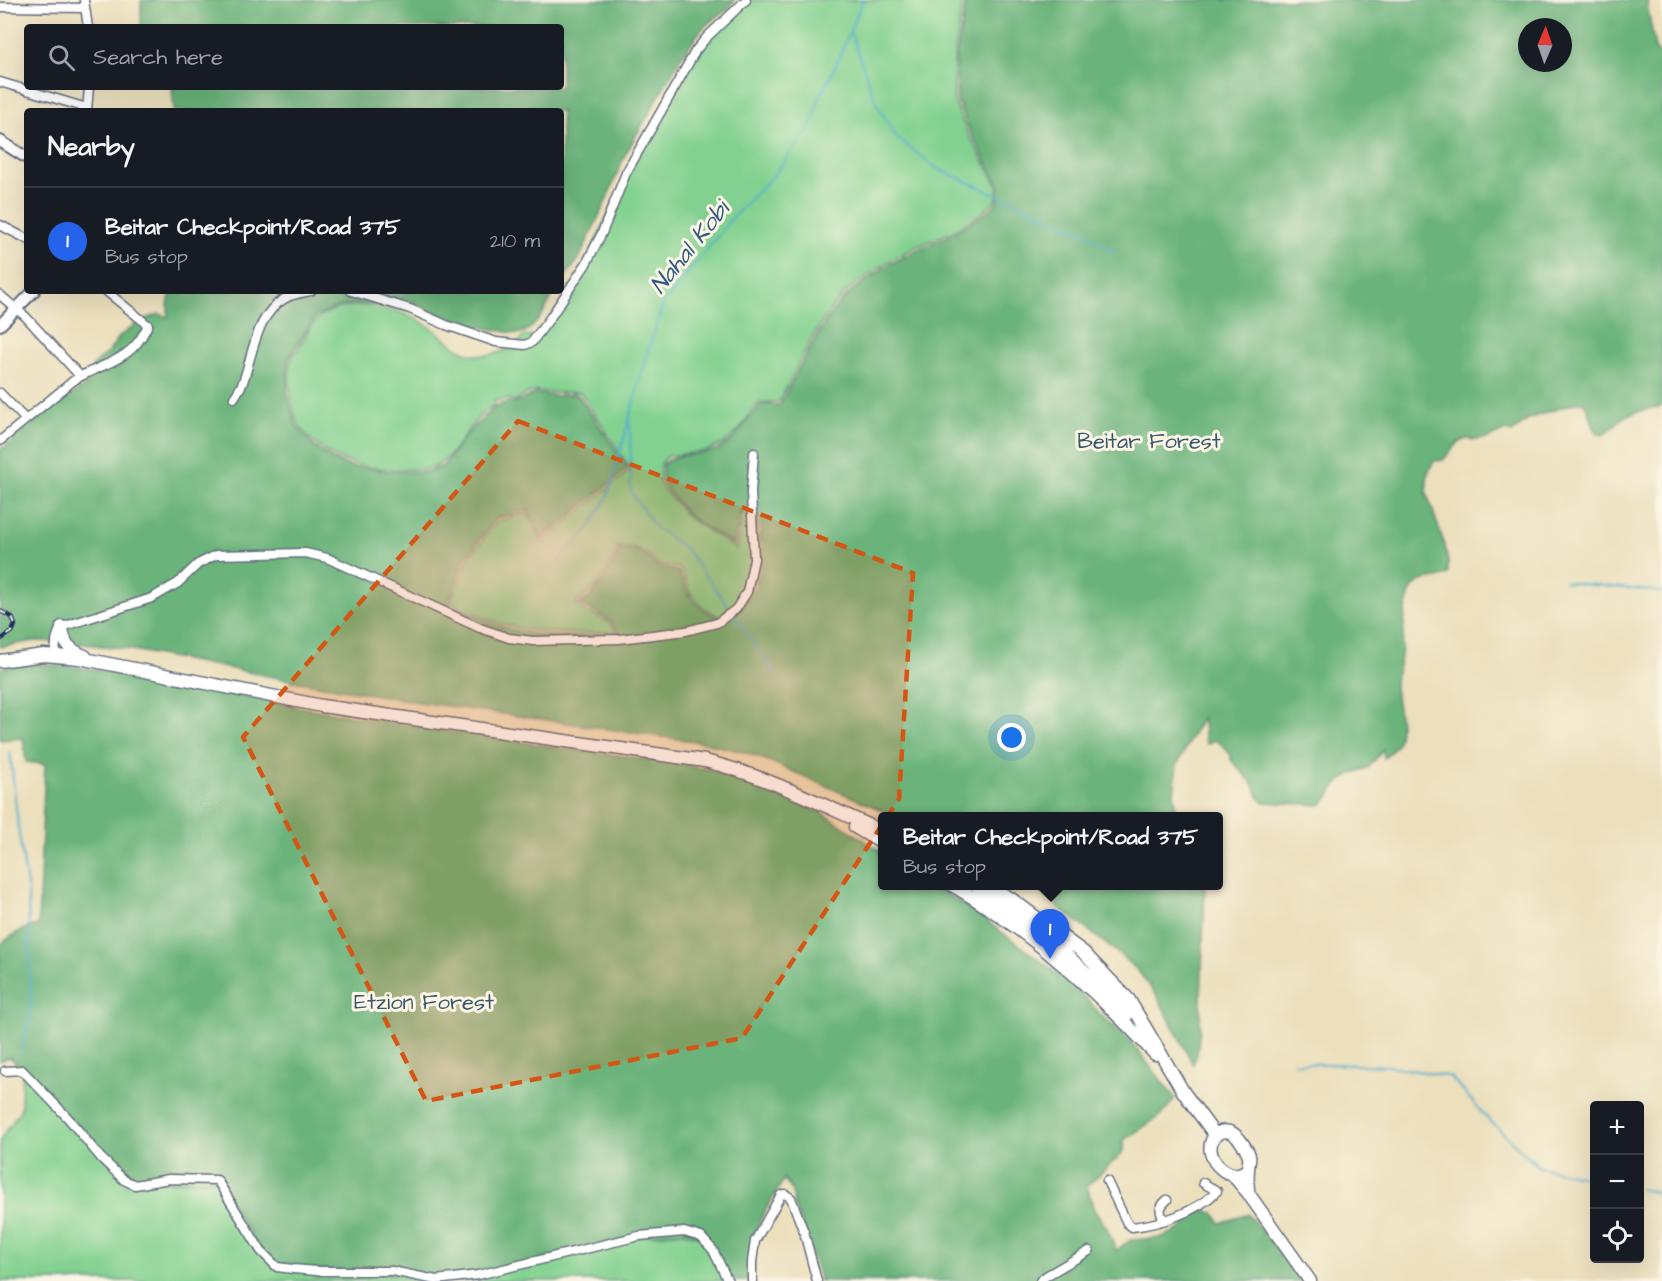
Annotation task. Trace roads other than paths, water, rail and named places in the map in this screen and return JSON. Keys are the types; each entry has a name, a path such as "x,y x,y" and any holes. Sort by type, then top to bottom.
{"main road":[{"path":"62,627 62,637 71,649 103,662"},
{"path":"0,661 29,656 55,656 103,662 322,706 705,761 769,781 878,829"},
{"path":"805,797 878,841"},
{"path":"962,890 986,904 1045,949 1100,998 1172,1073"},
{"path":"984,890 1048,938 1108,993 1160,1052"},
{"path":"996,890 1083,952 1129,1000 1184,1093 1215,1135"},
{"path":"1248,1169 1239,1175 1222,1169 1212,1156 1210,1146 1212,1138 1217,1133 1226,1131 1236,1135 1245,1146 1250,1156 1248,1193"},
{"path":"1232,1174 1310,1281"}],"street":[{"path":"361,294 410,309 446,325 496,342 525,345 532,342 586,264 602,233 626,173 696,51 707,37 746,0"},
{"path":"0,7 84,4 87,24"},
{"path":"0,82 24,90"},
{"path":"25,90 81,108"},
{"path":"87,108 89,90"},
{"path":"0,141 24,156"},
{"path":"0,225 24,237"},
{"path":"0,325 31,294"},
{"path":"0,441 80,376 120,357 138,342 148,325 110,294"},
{"path":"234,398 243,383 265,319 282,300 298,294"},
{"path":"0,295 18,309 80,376"},
{"path":"0,393 25,419"},
{"path":"55,656 56,638 62,627 152,598 178,583 198,564 216,555 304,553 327,558 480,628 509,638 533,641 619,639 686,632 717,623 736,609 747,592 754,559 751,492 754,453"},
{"path":"5,1071 22,1070 68,1118 101,1158 129,1183 135,1185 169,1179 217,1180 261,1251 278,1267 316,1271 392,1271 436,1280 456,1279 639,1236 684,1232 701,1238 713,1250 728,1281"},
{"path":"1107,1181 1127,1223 1132,1227 1152,1225 1209,1200 1217,1191 1203,1183"},
{"path":"752,1281 755,1241 781,1195 785,1194 791,1198 804,1232 817,1281"},
{"path":"1164,1220 1160,1212 1161,1205 1167,1200"},
{"path":"1040,1281 1089,1251"}],"waterway":[{"name":"Nahal Kobi","path":"558,562 589,528 608,496 663,304 731,219 772,177 811,127 818,101 837,63 863,0"},
{"path":"851,33 876,103 897,138 938,169 1089,235 1115,253"},
{"path":"630,423 631,492 655,527 686,549 731,610"},
{"path":"1564,582 1662,592"},
{"path":"734,615 776,674"},
{"path":"10,752 28,891 31,1011 21,1052"},
{"path":"1294,1063 1390,1066 1451,1077 1484,1115 1539,1167 1590,1178"},
{"path":"1644,1190 1662,1194"}],"railway":[{"path":"0,611 12,617 15,625 12,632 0,640"}],"place":[{"name":"Beitar Checkpoint/Road 375","path":"1050,959"}],"park label":[{"name":"Beitar Forest","path":"1149,441"},
{"name":"Etzion Forest","path":"424,1002"}]}
